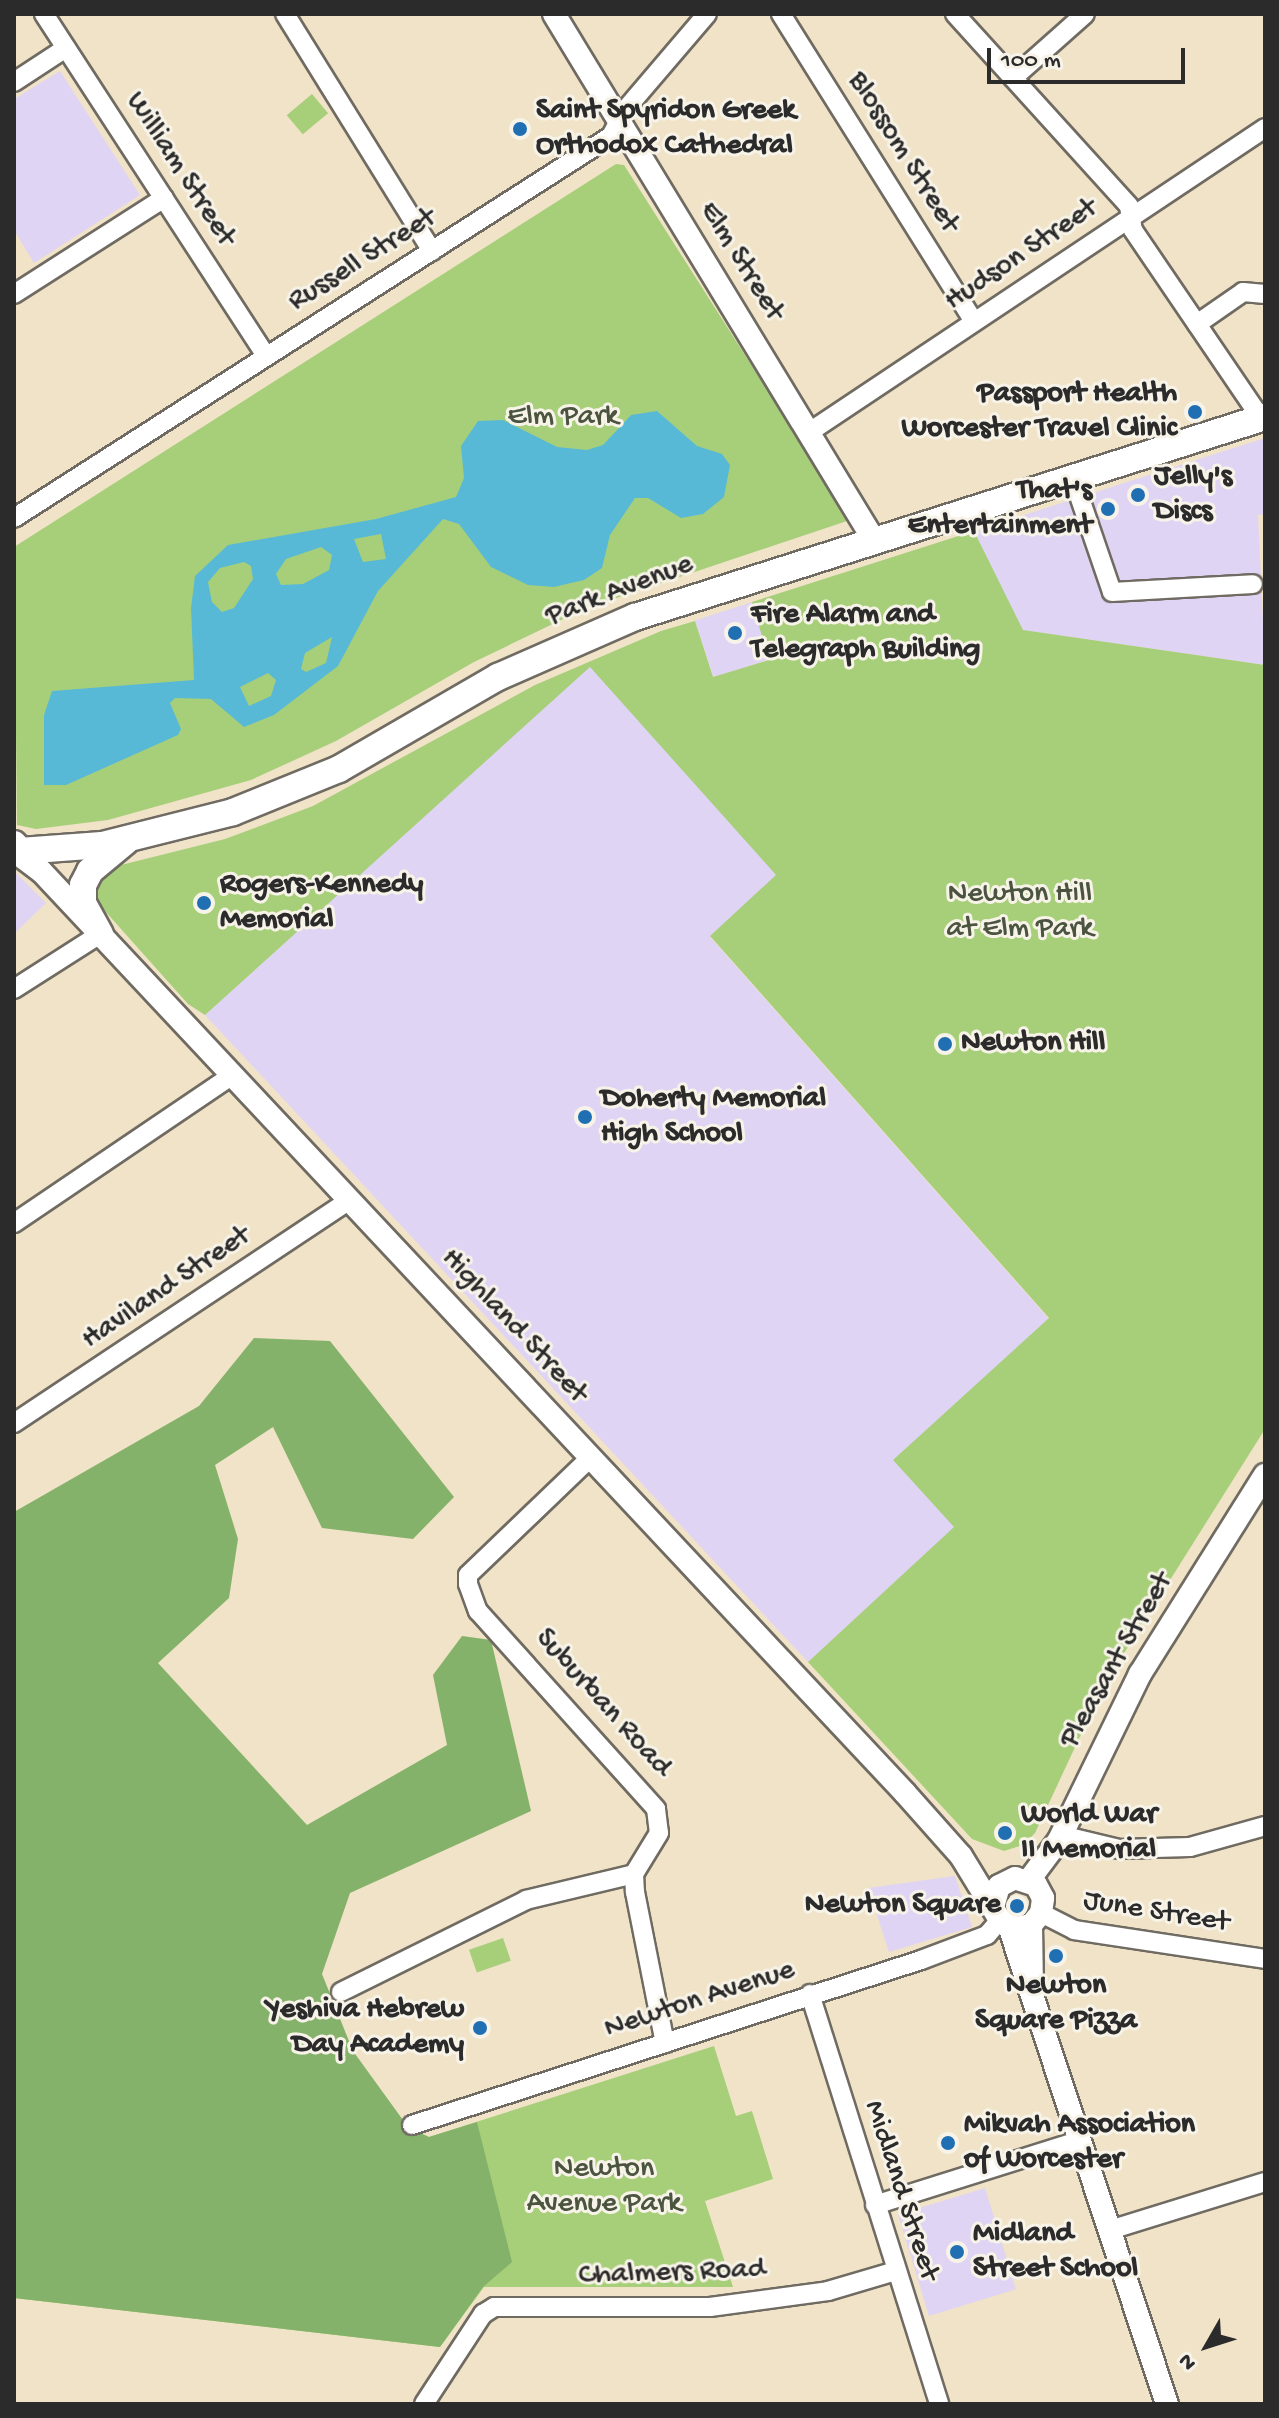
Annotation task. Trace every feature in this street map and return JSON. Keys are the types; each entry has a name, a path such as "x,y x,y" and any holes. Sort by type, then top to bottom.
{"highway":[{"name":"Park Avenue","path":"16,849 127,840 209,820 310,782 377,750 517,668 635,617 1263,417"},
{"path":"100,934 83,903 83,885 90,871 127,840"}],"main road":[{"name":"Elm Street","path":"554,14 811,431 875,542"},
{"name":"Highland Street","path":"16,849 350,1200 961,1856 1015,1918"},
{"name":"Pleasant Street","path":"1018,1880 1061,1835 1140,1674 1265,1475"},
{"name":"Highland Street","path":"961,1856 1018,1880"},
{"path":"1015,1918 1043,1898 1018,1880 994,1896 1015,1918 1016,1960 1032,1987 1167,2404"}],"street":[{"name":"William Street","path":"44,14 266,356"},
{"path":"285,14 432,251"},
{"name":"Russell Street","path":"14,518 611,136 707,14"},
{"name":"Blossom Street","path":"781,14 974,322"},
{"path":"955,14 1129,206 1128,218 1197,324 1263,417"},
{"path":"1013,78 1085,14"},
{"path":"14,82 66,48"},
{"name":"Hudson Street","path":"811,431 1265,128"},
{"path":"14,294 164,198"},
{"path":"1197,324 1243,292 1265,294"},
{"path":"1073,478 1112,592 1253,584"},
{"path":"14,989 100,934"},
{"path":"14,1223 233,1075"},
{"name":"Haviland Street","path":"14,1423 350,1200"},
{"name":"Suburban Road","path":"590,1458 468,1575 468,1584 478,1611 652,1802 659,1833 634,1874"},
{"path":"1061,1835 1119,1849 1190,1847 1265,1826"},
{"path":"341,1992 526,1900 634,1874 636,1912 665,2043"},
{"name":"June Street","path":"1015,1918 1265,1959"},
{"name":"Newton Avenue","path":"412,2125 987,1935 1015,1918"},
{"name":"Midland Street","path":"810,1994 939,2404"},
{"path":"875,2205 1081,2140"},
{"path":"1110,2230 1265,2182"},
{"name":"Chalmers Road","path":"424,2404 483,2314 494,2307 710,2307 828,2291 896,2271"}],"shaded area":[{"path":"60,71 140,195 34,263 14,230 14,99"},
{"path":"1265,438 1265,514 1258,515 1265,665 1022,630 974,531"},
{"path":"752,602 771,659 713,678 695,621"},
{"name":"Doherty Memorial High School","path":"590,666 777,875 710,937 1049,1319 894,1460 955,1527 808,1662 205,1015"},
{"path":"14,871 46,903 16,932 14,932"},
{"path":"955,1876 972,1927 889,1952 868,1888"},
{"name":"Midland Street School","path":"985,2188 1016,2289 929,2316 898,2215"}],"green space":[{"path":"312,94 328,113 303,134 287,115"},
{"name":"Elm Park","path":"616,164 624,165 850,520 584,609 474,662 336,741 251,780 108,820 36,829 17,825 14,547"},
{"name":"Newton Hill at Elm Park","path":"974,531 1023,630 1265,665 1265,1429 1104,1685 1035,1833 1023,1845 1004,1851 972,1839 808,1662 954,1527 893,1460 1049,1318 710,936 776,875 590,667 205,1015 188,1004 96,901 95,884 113,867 225,839 313,806 535,685 661,631 695,621 713,677 769,660 752,602"},
{"path":"254,1338 330,1341 454,1497 413,1539 322,1528 273,1427 215,1465 238,1539 229,1598 158,1663 307,1825 447,1745 433,1675 462,1636 491,1640 531,1811 350,1893 322,1974 353,2051 408,2127 429,2137 477,2122 512,2262 483,2287 440,2347 14,2298 14,1512 199,1406"},
{"name":"Newton Avenue Park","path":"14,1935 235,2069 429,2137 714,2046 736,2116 752,2111 773,2179 705,2201 733,2287 484,2287 440,2347 14,2298"},
{"path":"503,1938 511,1961 477,1972 469,1950"}],"water":[{"path":"657,411 697,446 722,454 730,465 724,497 703,514 681,518 648,498 635,498 610,535 602,568 584,580 554,587 528,585 491,567 459,524 443,519 378,591 338,666 274,715 244,727 211,699 175,698 170,703 181,729 178,735 66,785 44,785 44,715 52,691 194,680 191,608 195,576 228,545 376,519 456,497 464,478 461,446 478,421 503,420 557,447 587,450 603,445 631,415","holes":["381,534 386,559 363,562 354,539","321,547 332,555 329,570 303,584 281,585 276,574 286,559","244,562 251,566 253,579 234,608 222,612 212,602 208,582 220,568","332,637 326,663 306,672 301,669 305,653","268,673 276,680 271,696 249,706 240,687"]}],"place":[{"name":"Saint Spyridon Greek Orthodox Cathedral","path":"520,129"},
{"name":"Passport Health Worcester Travel Clinic","path":"1195,412"},
{"name":"Jelly's Discs","path":"1138,495"},
{"name":"That's Entertainment","path":"1108,509"},
{"name":"Fire Alarm and Telegraph Building","path":"735,633"},
{"name":"Rogers-Kennedy Memorial","path":"204,903"},
{"name":"Newton Hill","path":"945,1044"},
{"name":"Doherty Memorial High School","path":"585,1117"},
{"name":"World War II Memorial","path":"1005,1833"},
{"name":"Newton Square","path":"1017,1906"},
{"name":"Newton Square Pizza","path":"1056,1956"},
{"name":"Yeshiva Hebrew Day Academy","path":"480,2028"},
{"name":"Mikvah Association of Worcester","path":"948,2143"},
{"name":"Midland Street School","path":"957,2252"}]}
